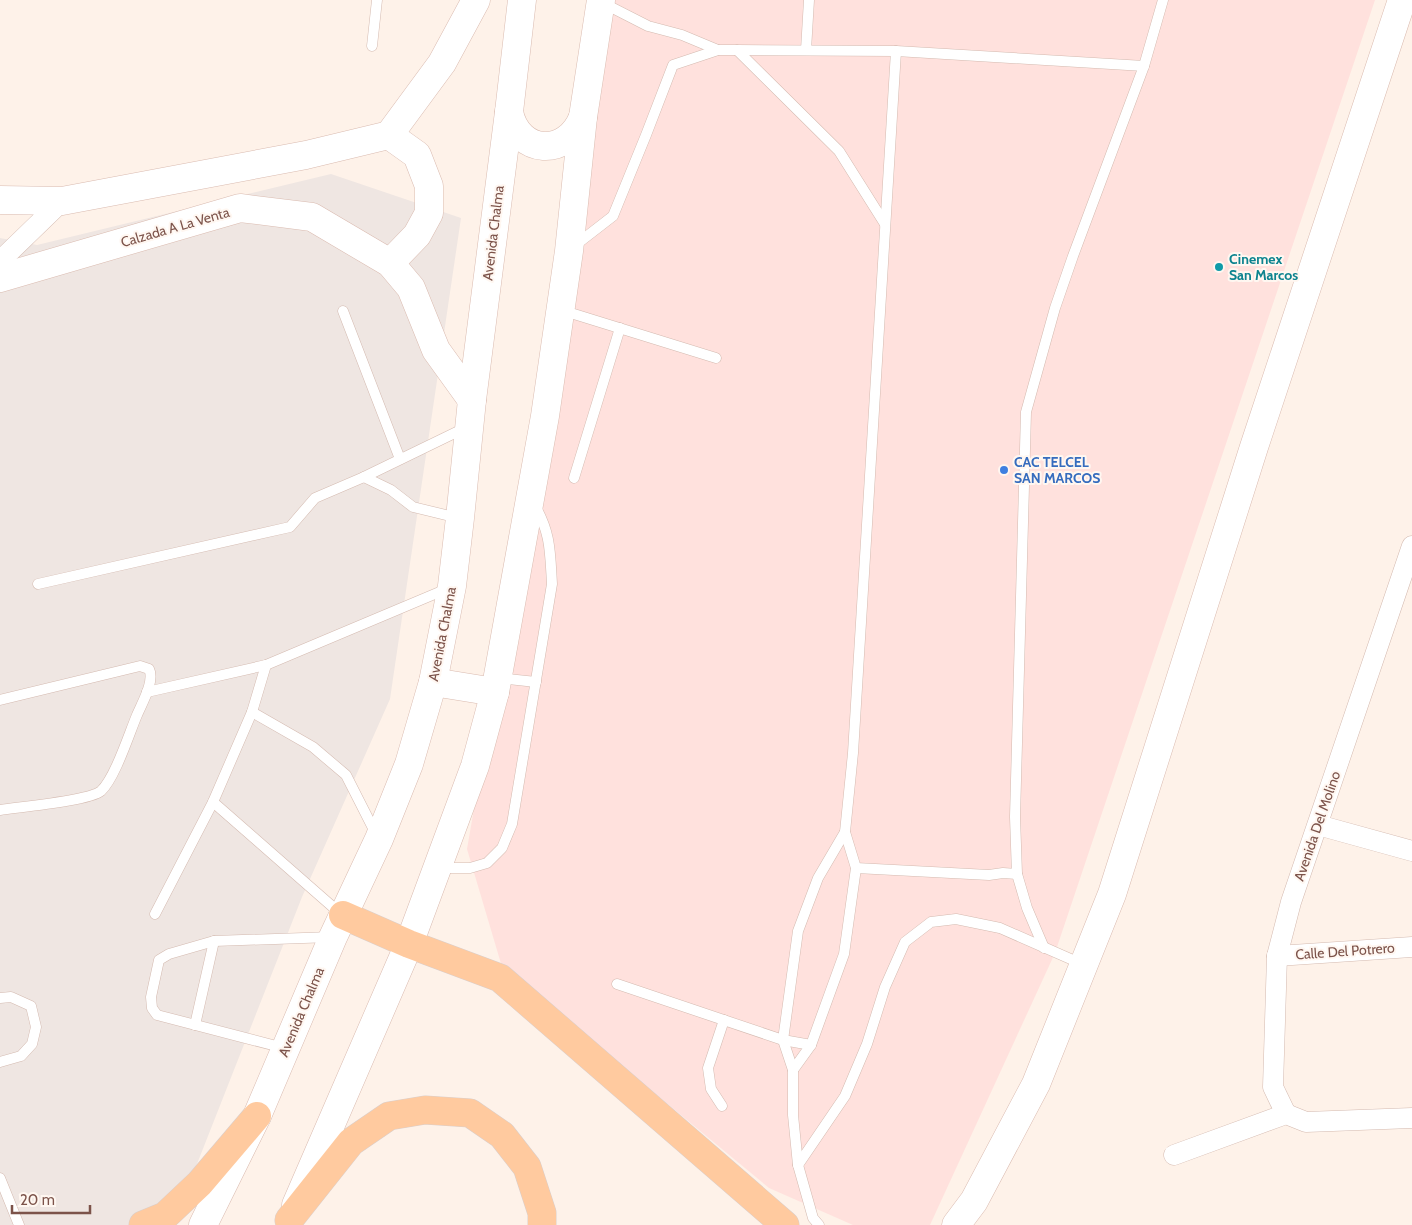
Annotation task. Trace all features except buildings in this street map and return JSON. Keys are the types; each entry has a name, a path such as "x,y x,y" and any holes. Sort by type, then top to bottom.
{"main road":[{"path":"0,200 62,202 306,155 389,135 442,63 476,0"},
{"name":"Avenida Chalma","path":"202,1225 257,1116 338,926 379,839 409,764 433,682 452,586 471,413 522,0"},
{"path":"956,1225 974,1213 1036,1084 1112,894 1254,447 1402,0"},
{"path":"288,1223 409,944 475,766 497,684 545,416 569,251 583,117 601,1"},
{"path":"509,112 511,122 516,131 523,138 542,146 553,146 564,142 579,127 583,117"},
{"path":"389,135 417,155 429,186 429,214 417,235 390,263"},
{"name":"Calzada A La Venta","path":"0,278 240,208 312,217 390,263 411,288 436,350 471,413"},
{"path":"433,682 497,684"},
{"path":"338,926 409,944 500,978 785,1225"},
{"path":"288,1223 351,1142 389,1116 425,1110 470,1114 502,1135 528,1167 542,1212 542,1225"},
{"path":"143,1225 165,1216 186,1196 257,1116"}],"street":[{"path":"0,261 62,202"},
{"name":"Avenida Del Molino","path":"1286,1114 1273,1086 1278,956 1291,902 1412,546"},
{"path":"1318,825 1412,851"},
{"name":"Calle Del Potrero","path":"1278,956 1412,947"},
{"path":"1174,1155 1286,1114 1306,1122 1412,1118"}],"lane":[{"path":"372,46 377,0"},
{"path":"806,50 809,0"},
{"path":"1044,948 1016,874 1015,817 1026,412 1055,308 1144,66 1163,0"},
{"path":"601,1 648,26 682,35 718,50"},
{"path":"569,251 613,216 673,65 718,50 896,51 1144,66"},
{"path":"737,50 839,151 885,224"},
{"path":"793,1070 812,1044 844,954 856,868 845,832 853,753 896,51"},
{"path":"560,310 716,358"},
{"path":"343,311 400,459"},
{"path":"574,478 620,328"},
{"path":"38,584 290,527 315,498 424,449 471,413"},
{"path":"364,477 391,490 413,507 460,518"},
{"path":"437,868 470,868 487,863 502,848 512,824 552,584 550,545 543,520 530,498"},
{"path":"147,692 266,665 452,586"},
{"path":"156,914 213,802 252,712 266,665"},
{"path":"0,700 140,666 149,669 151,673 147,692 112,776 100,792 79,799 0,810"},
{"path":"497,684 536,682"},
{"path":"252,712 313,747 346,775 379,839"},
{"path":"213,802 338,926"},
{"path":"820,1225 813,1218 798,1165 793,1115 793,1070 783,1040 798,931 818,878 845,832"},
{"path":"856,868 989,875 1016,874"},
{"path":"798,1165 846,1096 867,1044 885,987 905,942 931,922 956,919 1000,928 1084,965"},
{"path":"286,1048 158,1015 152,1008 151,997 159,960 169,954 214,941 338,926"},
{"path":"195,1025 214,941"},
{"path":"617,984 783,1040 812,1044"},
{"path":"0,998 11,998 31,1006 36,1027 32,1044 21,1056 0,1062"},
{"path":"722,1106 711,1089 708,1068 724,1020"},
{"path":"0,1178 20,1225"}],"shaded area":[{"path":"615,0 1375,0 1055,953 930,1225 853,1225 769,1188 502,967 467,849"},
{"path":"331,174 461,218 390,699 302,897 173,1225 0,1225 0,238 37,245"}],"place":[{"name":"Cinemex San Marcos","path":"1219,267"},
{"name":"CAC TELCEL SAN MARCOS","path":"1004,470"}]}
